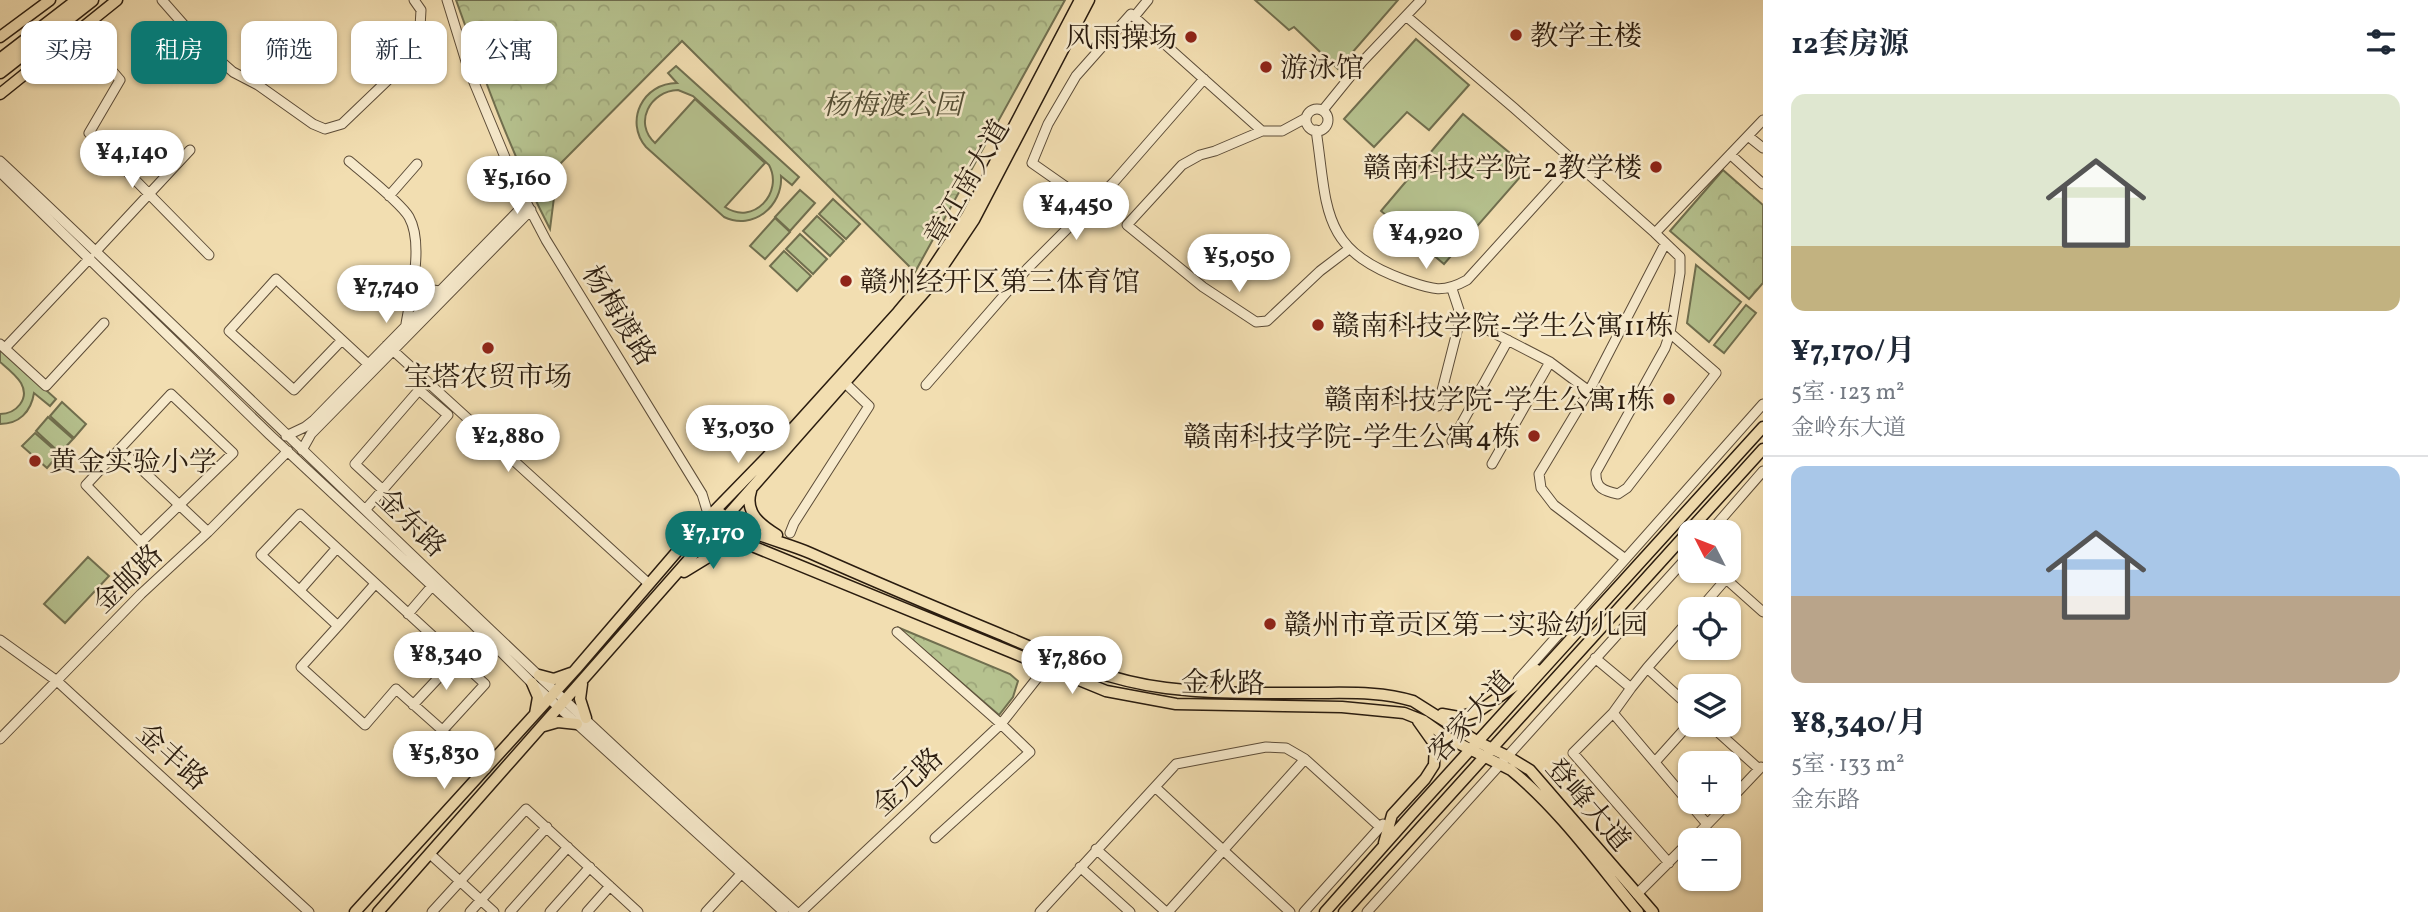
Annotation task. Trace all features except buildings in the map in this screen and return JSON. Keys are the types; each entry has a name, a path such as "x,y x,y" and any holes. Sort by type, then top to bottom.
{"highway":[{"path":"0,60 78,0"},
{"path":"0,72 92,0"}],"main road":[{"path":"0,37 50,0"},
{"path":"0,94 117,0"},
{"name":"章江南大道","path":"947,254 1080,0"},
{"name":"章江南大道","path":"717,517 753,487 947,254 997,178 1089,0"},
{"name":"章江南大道","path":"717,517 843,380"},
{"name":"客家大道","path":"1325,912 1763,427"},
{"name":"客家大道","path":"1344,912 1763,449"},
{"path":"753,487 749,499 754,516 762,526 798,548"},
{"path":"355,912 553,695 648,583 717,517"},
{"path":"379,912 670,581 717,517"},
{"name":"金秋路","path":"717,517 731,537 1106,691 1176,704 1342,707 1396,711 1414,716 1474,746"},
{"name":"金秋路","path":"717,517 1109,677 1179,690 1382,695 1413,701 1474,746"},
{"path":"670,581 720,550 752,546"},
{"path":"1428,710 1451,716 1468,716 1489,706 1550,660"},
{"path":"535,715 538,697 536,679 560,678 576,669"},
{"path":"544,726 558,722 582,721 580,699 583,682"},
{"path":"1382,848 1392,815 1425,779 1434,765 1436,751 1432,738 1414,716"},
{"name":"登峰大道","path":"1474,746 1530,770 1653,912"},
{"name":"登峰大道","path":"1503,760 1543,798 1639,912"}],"street":[{"path":"162,0 198,41 233,72 258,85 313,124 325,129 342,124 414,55 419,45 421,10 414,0"},
{"name":"杨梅渡路","path":"447,0 468,68 514,179 546,240 717,517"},
{"path":"1134,16 1140,0"},
{"path":"1134,16 1148,0"},
{"path":"1323,110 1362,62 1422,0"},
{"path":"1091,205 1032,163 1048,124 1076,76 1130,14 1262,131"},
{"path":"1406,16 1575,161 1680,257 1680,273 1665,348 1597,472 1596,481 1606,492 1618,494 1627,488 1716,373 1670,333"},
{"path":"117,77 120,80 89,133 209,255"},
{"path":"926,385 1027,269 1091,205 1204,79"},
{"path":"1323,110 1327,123 1323,128 1316,130 1308,125 1309,113 1323,110"},
{"path":"1307,118 1282,131 1262,131 1200,155 1182,165 1128,225 1203,287 1256,322 1267,321 1349,249"},
{"path":"1655,233 1763,120"},
{"path":"1316,130 1324,202 1336,232 1349,249 1390,274 1436,289 1452,289 1467,280 1575,161"},
{"path":"1748,136 1763,148"},
{"path":"104,323 46,386 3,346 190,150"},
{"path":"1731,155 1763,184"},
{"name":"金东路","path":"0,161 288,451 432,586 798,912"},
{"path":"349,161 408,216 411,224 415,241 414,276 406,325"},
{"path":"389,197 417,164"},
{"name":"金东路","path":"0,173 93,254 366,509 536,679"},
{"path":"286,436 314,420 368,364 390,348 406,325 439,291 529,206"},
{"path":"302,450 311,434 390,348 529,206"},
{"path":"1624,558 1554,505 1541,488 1539,474 1589,391 1665,244"},
{"path":"414,276 422,288 439,291"},
{"path":"342,340 293,390 229,331 275,279 342,340 368,364"},
{"path":"1438,406 1461,316 1452,289"},
{"path":"1461,316 1550,362 1589,391"},
{"path":"1452,441 1508,340"},
{"path":"390,348 648,583"},
{"path":"1492,464 1550,362"},
{"path":"790,533 869,406 843,380"},
{"path":"366,509 383,490 448,415 419,390 355,464 383,490"},
{"path":"171,394 233,453 180,505 141,542 86,485 171,394"},
{"path":"1510,688 1763,404"},
{"path":"120,449 208,532"},
{"name":"金邮路","path":"0,739 141,594 208,532 288,451"},
{"path":"1720,520 1763,471"},
{"path":"338,626 261,555 300,514 485,684 442,731"},
{"path":"300,590 336,549"},
{"path":"1367,912 1678,567"},
{"path":"1710,597 1726,579 1763,612"},
{"path":"375,584 301,667 365,725 396,689 486,769"},
{"path":"408,614 432,586"},
{"path":"897,632 1030,752 935,838"},
{"path":"1669,863 1573,753 1613,713 1630,688 1678,633"},
{"name":"金丰路","path":"0,640 57,681 309,912"},
{"path":"414,705 457,658"},
{"path":"1595,658 1630,688"},
{"path":"1647,668 1678,696"},
{"name":"金元路","path":"798,912 1002,724 1038,677"},
{"path":"1613,713 1707,824"},
{"name":"金东路","path":"582,721 784,912"},
{"path":"1654,762 1678,736"},
{"path":"1725,737 1761,767 1741,788"},
{"path":"1040,912 1176,764 1266,747 1286,748 1305,759 1380,827"},
{"path":"1096,849 1167,912 1305,759"},
{"path":"1155,787 1290,912"},
{"path":"432,912 526,809 633,910"},
{"path":"1703,828 1717,814"},
{"path":"1304,912 1392,815"},
{"path":"470,912 547,827"},
{"path":"510,912 568,847"},
{"path":"430,853 494,912"},
{"path":"1637,894 1678,854"},
{"path":"550,912 590,867"},
{"path":"1080,867 1130,912"},
{"path":"706,912 741,874"},
{"path":"587,912 610,886"}],"green space":[{"name":"杨梅渡公园","path":"456,0 1065,0 915,272 682,41 558,166 550,229 511,145 487,84 557,84 557,21 464,21"},
{"path":"1255,0 1398,0 1338,69 1294,27 1289,30"},
{"path":"1416,39 1469,85 1429,130 1407,112 1374,147 1344,119"},
{"path":"676,66 799,177 792,185 781,176 777,197 764,213 745,221 724,217 646,147 640,137 637,115 646,96 655,89 677,83 668,73","holes":["678,90 693,96 769,165 773,176 769,196 755,209 736,212 725,207 765,163 695,99 655,143 649,135 645,118 653,102 668,92"]},
{"path":"1463,114 1528,168 1444,264 1381,211"},
{"path":"1723,170 1763,205 1763,283 1749,299 1670,231"},
{"path":"800,190 815,203 790,231 775,217"},
{"path":"833,199 860,224 846,239 819,214"},
{"path":"817,216 844,241 830,256 803,231"},
{"path":"775,218 790,232 765,259 750,246"},
{"path":"800,234 827,259 813,274 786,249"},
{"path":"784,251 811,276 797,291 770,266"},
{"path":"1696,265 1741,302 1709,342 1687,323"},
{"path":"1746,305 1756,313 1724,353 1714,345"},
{"path":"0,349 56,399 50,406 34,393 23,416 13,422 0,424 0,414 16,408 24,395 19,380 0,362"},
{"path":"62,402 86,424 74,438 50,416"},
{"path":"48,417 73,439 60,453 36,431"},
{"path":"35,433 59,454 47,468 22,446"},
{"path":"88,557 109,576 65,623 44,604"},
{"path":"897,627 1010,674 1018,681 1013,697 999,715"}],"place":[{"name":"教学主楼","path":"1516,35"},
{"name":"风雨操场","path":"1191,37"},
{"name":"游泳馆","path":"1266,67"},
{"name":"赣南科技学院-2教学楼","path":"1656,167"},
{"name":"赣州经开区第三体育馆","path":"846,281"},
{"name":"赣南科技学院-学生公寓11栋","path":"1318,325"},
{"name":"宝塔农贸市场","path":"488,348"},
{"name":"赣南科技学院-学生公寓1栋","path":"1669,399"},
{"name":"赣南科技学院-学生公寓4栋","path":"1534,436"},
{"name":"黄金实验小学","path":"35,461"},
{"name":"赣州市章贡区第二实验幼儿园","path":"1270,624"}]}
